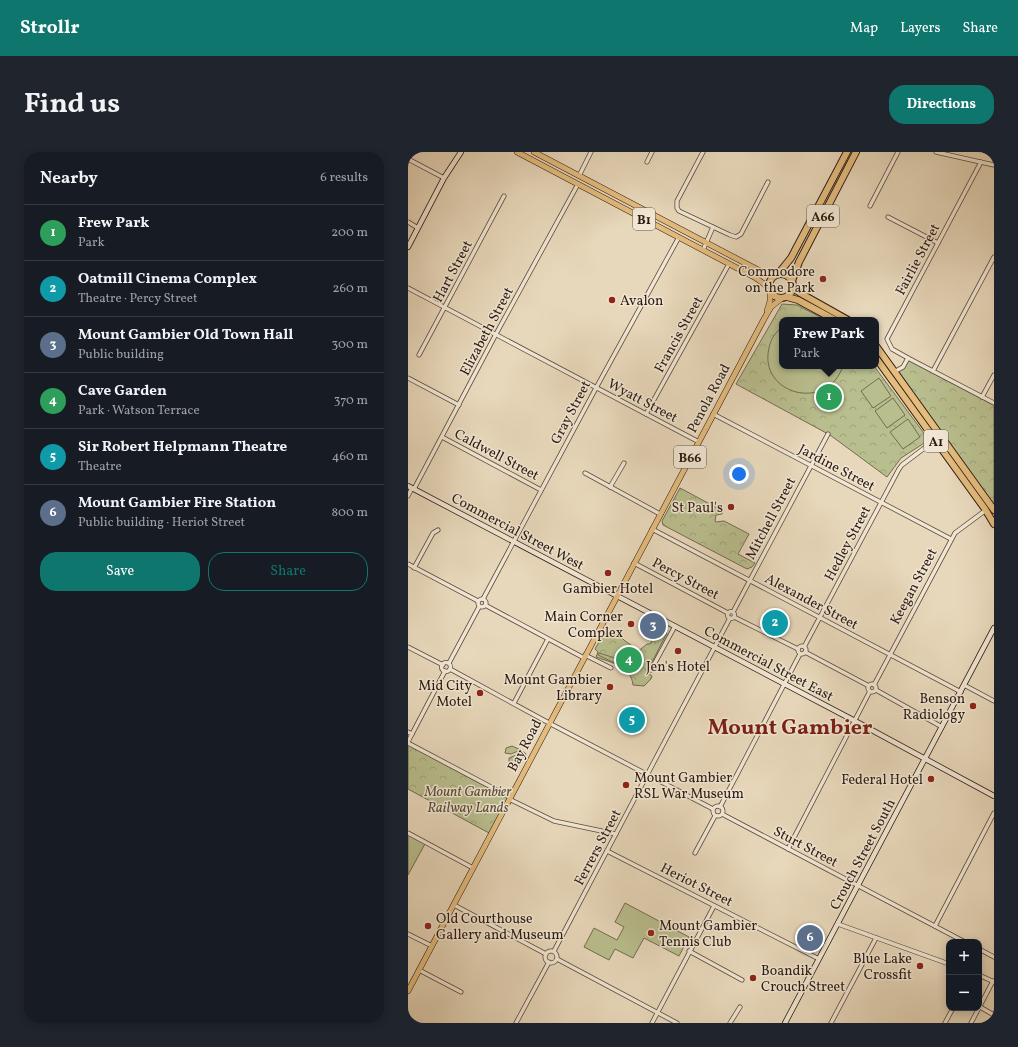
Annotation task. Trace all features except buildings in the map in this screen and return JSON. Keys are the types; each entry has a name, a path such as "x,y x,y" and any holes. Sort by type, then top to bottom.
{"highway":[{"name":"A66","path":"776,275 791,258 847,152"},
{"name":"A66","path":"793,284 799,262 856,152"},
{"path":"793,284 792,292 787,297 780,299 776,298 769,291 769,281 776,275 788,276 800,293 843,317"},
{"path":"787,297 798,300 829,317"},
{"name":"A1","path":"879,350 894,372 935,440 986,510 994,524"},
{"name":"A1","path":"879,362 912,402 994,510"}],"main road":[{"name":"B1","path":"518,152 760,280 769,291"},
{"name":"B1","path":"534,152 762,272 776,275"},
{"name":"Penola Road","path":"764,319 770,301 769,291"},
{"name":"Penola Road","path":"618,595 764,319 771,307 780,299"},
{"name":"Bay Road","path":"408,991 618,595"}],"street":[{"path":"408,247 444,178 461,152"},
{"path":"580,176 591,152"},
{"path":"647,162 652,152"},
{"path":"703,152 676,205 679,210 732,236 740,236 768,182"},
{"path":"870,206 898,152"},
{"path":"936,152 994,165"},
{"path":"408,159 444,178"},
{"name":"Fairlie Street","path":"908,358 892,349 887,339 980,162"},
{"name":"Elizabeth Street","path":"408,496 411,488 442,437 496,334 578,184"},
{"name":"Hart Street","path":"419,355 504,196"},
{"path":"888,217 938,243"},
{"path":"408,222 418,228"},
{"path":"703,250 713,227"},
{"name":"Gray Street","path":"483,599 679,237"},
{"path":"933,371 994,257"},
{"name":"Francis Street","path":"646,414 729,264"},
{"name":"Wyatt Street","path":"408,288 699,442"},
{"path":"894,372 903,367 908,358 994,403"},
{"path":"982,397 994,375"},
{"path":"408,378 459,405"},
{"name":"Jardine Street","path":"714,414 951,539"},
{"name":"Mitchell Street","path":"733,612 828,434"},
{"name":"Caldwell Street","path":"442,437 541,490"},
{"name":"Hedley Street","path":"804,647 902,465 935,440"},
{"path":"610,487 624,463"},
{"path":"585,473 660,514"},
{"name":"Commercial Street West","path":"411,488 618,595"},
{"name":"Keegan Street","path":"874,685 954,533 986,510"},
{"name":"Alexander Street","path":"652,529 961,692"},
{"path":"414,568 433,533 438,530"},
{"name":"Percy Street","path":"634,563 728,613"},
{"path":"408,564 478,601 483,599 485,601 485,606"},
{"name":"Commercial Street East","path":"618,595 994,796"},
{"path":"450,669 451,666 449,663 479,607 478,601"},
{"path":"479,607 485,606 548,639 611,668"},
{"path":"730,618 728,613 733,612 734,617"},
{"path":"715,647 730,618 732,619 734,617 798,649 800,654"},
{"path":"652,670 675,626"},
{"name":"Crouch Street South","path":"785,1023 994,628"},
{"path":"514,703 548,639"},
{"path":"408,647 443,665 443,669 445,671"},
{"name":"Ferrers Street","path":"554,951 715,647"},
{"path":"798,649 800,647 804,647 806,649 805,652"},
{"path":"695,853 716,816 722,814 722,809 720,807 800,654 805,652 869,686 871,684 874,685 876,690 942,727"},
{"path":"443,665 444,663 449,663"},
{"path":"616,834 554,821 408,743 410,733 445,671 450,669 549,723 647,773 713,809 716,816"},
{"path":"964,685 994,701"},
{"path":"788,849 870,691 869,686"},
{"path":"870,691 873,692 876,690"},
{"path":"713,809 715,807 720,807"},
{"path":"935,926 994,813"},
{"name":"Sturt Street","path":"722,814 959,939"},
{"path":"408,833 473,868"},
{"name":"Heriot Street","path":"607,851 667,880 714,906 819,959"},
{"path":"454,905 546,954"},
{"path":"652,1023 714,906"},
{"path":"838,924 946,963"},
{"path":"408,934 432,946"},
{"path":"831,1023 876,938"},
{"path":"546,954 550,951 554,951 557,955 557,960"},
{"path":"690,951 742,980"},
{"path":"982,951 994,957"},
{"path":"546,954 545,958 549,962"},
{"path":"549,962 557,960 677,1023"},
{"path":"516,1023 549,962"},
{"path":"419,970 461,992"},
{"path":"982,976 994,981 982,1003"},
{"path":"730,1023 740,1007"},
{"path":"982,1008 994,1015"},
{"path":"945,1023 951,1011"},
{"path":"971,1023 978,1011"}],"green space":[{"path":"782,304 797,305 820,317 779,317 779,369 876,369 929,440 901,458 887,477 830,435 736,384"},
{"path":"779,330 779,369 841,369 835,381 823,389 810,393 796,392 783,386 774,377 768,364 769,348"},
{"path":"908,360 994,405 994,507 897,372 905,367"},
{"path":"879,378 891,396 873,408 861,391"},
{"path":"893,398 905,415 887,428 875,411"},
{"path":"908,419 920,437 903,449 890,432"},
{"path":"680,488 723,511 722,514 716,515 716,522 724,521 749,534 738,554 755,563 752,567 747,569 663,525 662,521"},
{"path":"659,628 667,633 651,664 646,669 652,676 644,686 633,685 629,673 625,669 614,663 596,657 598,652 595,649 603,635 606,635 604,632 606,629 621,637 631,645 634,653 647,644 650,644"},
{"path":"599,653 618,659 622,656 626,657 629,661 625,668 598,655"},
{"name":"Mount Gambier Railway Lands","path":"408,745 508,798 489,833 408,789"},
{"path":"512,746 521,750 511,754 505,753 506,748"},
{"path":"523,752 526,754 518,767 509,762 509,758"},
{"path":"408,833 426,842 408,875"},
{"name":"Mount Gambier Tennis Club","path":"625,903 689,937 679,956 644,938 633,958 615,949 609,960 584,947 594,928 617,940 624,927 615,922"}],"place":[{"name":"Commodore on the Park","path":"823,279"},
{"name":"Avalon","path":"612,300"},
{"name":"Frew Park","path":"829,397"},
{"name":"St Paul's","path":"731,507"},
{"name":"Gambier Hotel","path":"608,573"},
{"name":"Oatmill Cinema Complex","path":"775,623"},
{"name":"Main Corner Complex","path":"631,624"},
{"name":"Mount Gambier Old Town Hall","path":"653,626"},
{"name":"Jen's Hotel","path":"678,651"},
{"name":"Cave Garden","path":"629,660"},
{"name":"Mount Gambier Library","path":"610,687"},
{"name":"Mid City Motel","path":"480,693"},
{"name":"Benson Radiology","path":"973,706"},
{"name":"Sir Robert Helpmann Theatre","path":"632,720"},
{"name":"Federal Hotel","path":"931,779"},
{"name":"Mount Gambier RSL War Museum","path":"626,785"},
{"name":"Old Courthouse Gallery and Museum","path":"428,926"},
{"name":"Mount Gambier Tennis Club","path":"651,933"},
{"name":"Mount Gambier Fire Station","path":"810,938"},
{"name":"Blue Lake Crossfit","path":"920,966"},
{"name":"Boandik Crouch Street","path":"753,978"}],"district":[{"name":"Mount Gambier","path":"790,726"}]}
